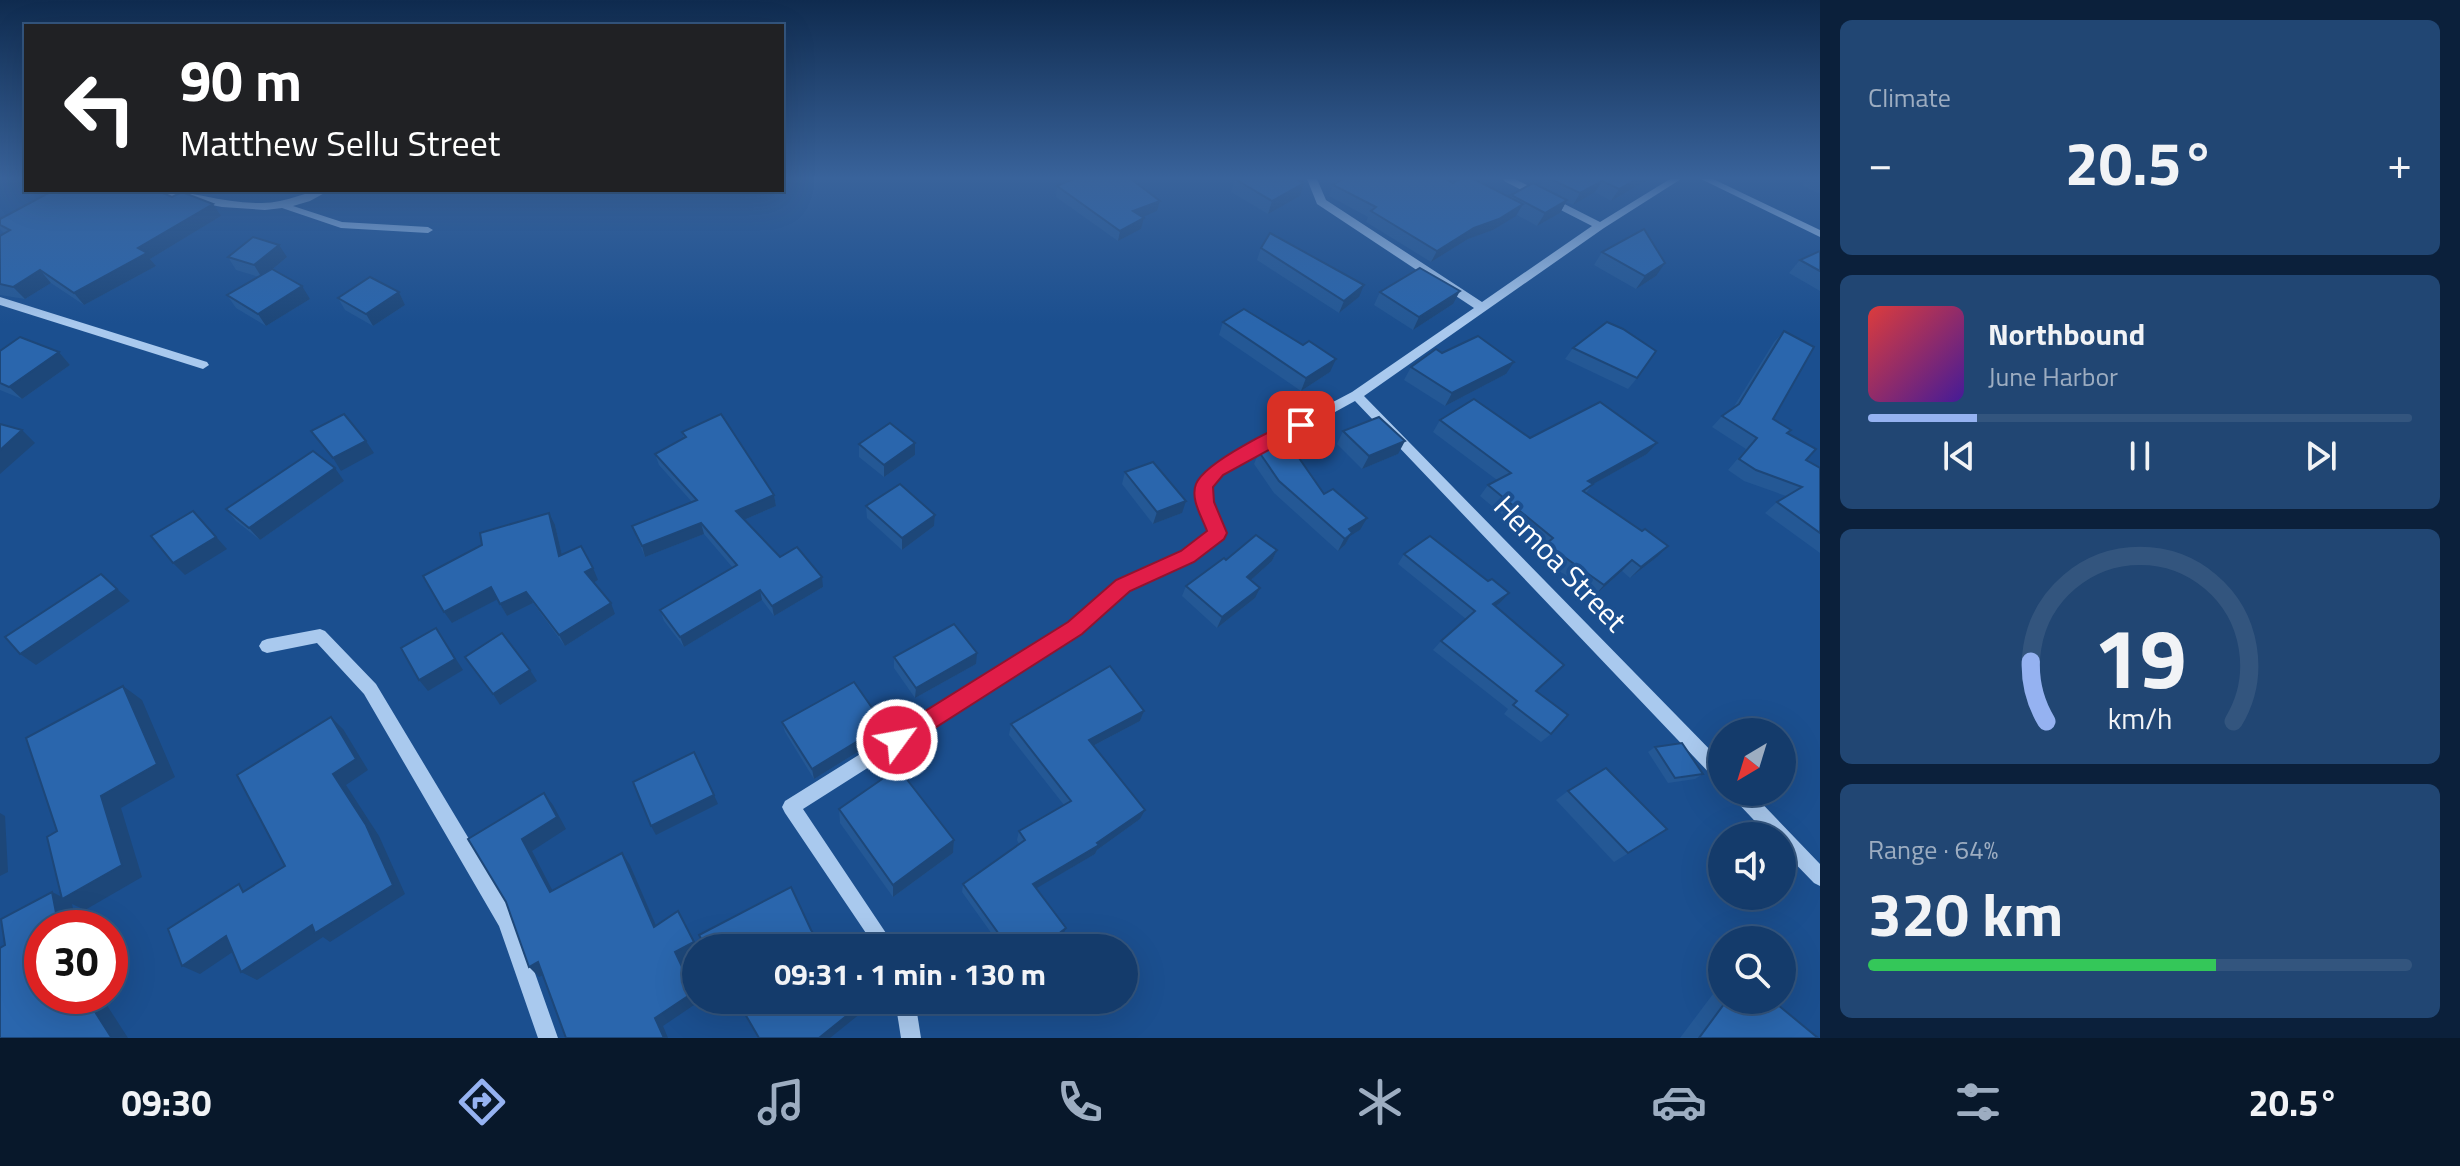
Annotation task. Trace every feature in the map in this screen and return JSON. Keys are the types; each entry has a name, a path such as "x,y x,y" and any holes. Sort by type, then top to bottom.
{"street":[{"path":"383,227 428,230"},
{"path":"1360,227 1483,308"},
{"path":"877,934 791,807 1075,628 1123,585 1187,557 1218,533 1205,502 1204,486 1217,470 1356,395 1598,227"},
{"path":"0,301 203,365"},
{"name":"Hemoa Street","path":"1356,395 1708,760"},
{"path":"267,646 320,636 370,689 507,921 548,1038"},
{"path":"1753,806 1768,822"},
{"path":"1796,851 1820,877"},
{"path":"907,1014 911,1038"}],"building":[{"path":"5,227 173,227 138,248 147,253 74,293 40,270 13,287 0,284 0,236 10,230"},
{"path":"1398,227 1476,227 1437,251"},
{"path":"1644,229 1665,263 1645,276 1602,252"},
{"path":"1270,233 1364,285 1344,301 1261,248"},
{"path":"253,237 279,245 254,265 228,257"},
{"path":"1820,251 1820,271 1800,260"},
{"path":"1420,268 1460,291 1419,317 1380,292"},
{"path":"272,269 302,286 258,314 227,295"},
{"path":"370,277 399,292 366,314 338,298"},
{"path":"1244,309 1303,345 1309,341 1336,359 1306,378 1223,322"},
{"path":"1607,322 1656,351 1637,378 1573,348"},
{"path":"1784,331 1814,347 1773,419 1791,430 1787,433 1816,449 1806,460 1820,468 1820,533 1777,502 1802,487 1756,470 1739,459 1757,438 1722,416 1739,404"},
{"path":"1478,336 1514,362 1452,393 1411,367 1436,349 1442,353"},
{"path":"20,337 59,352 9,387 0,383 0,351"},
{"path":"1474,399 1530,438 1600,402 1657,443 1588,481 1593,484 1583,491 1668,546 1641,567 1632,560 1604,585 1546,544 1553,538 1488,485 1511,473 1440,420"},
{"path":"344,414 366,441 333,458 311,431"},
{"path":"721,414 774,495 736,511 780,557 797,547 822,577 772,606 760,590 680,637 660,610 737,565 701,523 642,546 632,526 697,500 655,454 686,437 682,432"},
{"path":"1379,417 1405,441 1369,456 1343,431"},
{"path":"890,423 915,443 884,465 859,444"},
{"path":"0,424 22,430 0,450"},
{"path":"1290,445 1324,494 1333,489 1367,518 1349,529 1352,533 1345,539 1279,481 1259,452"},
{"path":"313,451 335,468 249,528 226,509"},
{"path":"1153,462 1186,501 1157,512 1125,472"},
{"path":"900,484 935,515 902,538 866,506"},
{"path":"193,511 216,537 173,563 151,536"},
{"path":"549,513 559,556 581,546 593,568 585,572 611,603 559,635 526,592 500,604 491,587 444,612 423,576 482,545 480,533"},
{"path":"1256,535 1277,550 1247,577 1260,588 1222,617 1186,586 1224,558 1226,560"},
{"path":"1430,536 1488,581 1492,579 1509,593 1493,604 1564,665 1536,691 1568,715 1551,734 1513,705 1517,701 1441,641 1475,611 1404,554"},
{"path":"101,574 117,589 20,654 5,637"},
{"path":"954,624 977,653 916,688 894,657"},
{"path":"436,628 455,659 419,680 401,648"},
{"path":"502,633 530,670 493,694 465,657"},
{"path":"1110,666 1144,711 1089,740 1145,810 1097,843 1099,845 1033,884 1066,928 1058,934 999,934 963,884 1025,840 1019,831 1071,801 1011,724"},
{"path":"854,682 884,725 812,769 782,722"},
{"path":"123,686 157,764 101,796 122,865 62,899 47,837 57,831 26,738"},
{"path":"331,717 356,759 333,774 366,825 393,885 315,933 312,925 241,972 226,936 182,966 168,929 239,884 243,892 285,866 237,775"},
{"path":"1682,743 1703,774 1675,778 1655,747"},
{"path":"694,752 714,795 651,826 633,782"},
{"path":"898,768 954,840 893,885 839,809"},
{"path":"1606,768 1667,829 1628,853 1568,791"},
{"path":"544,793 557,817 522,839 550,892 622,853 654,927 678,911 690,934 682,934 682,948 675,952 682,967 682,1000 655,1018 664,1038 566,1038 538,962 529,967 506,902 468,839"},
{"path":"791,887 814,934 701,934"},
{"path":"52,892 56,910 24,910 24,1014 96,1014 110,1038 0,1038 0,948 5,945 1,919"},
{"path":"745,1014 849,1014 819,1038 759,1038"},
{"path":"1717,1014 1789,1014 1818,1038 1699,1038"}],"route":[{"path":"897,740 1075,628 1123,585 1187,557 1218,533 1205,502 1204,486 1217,470 1301,425"}]}
